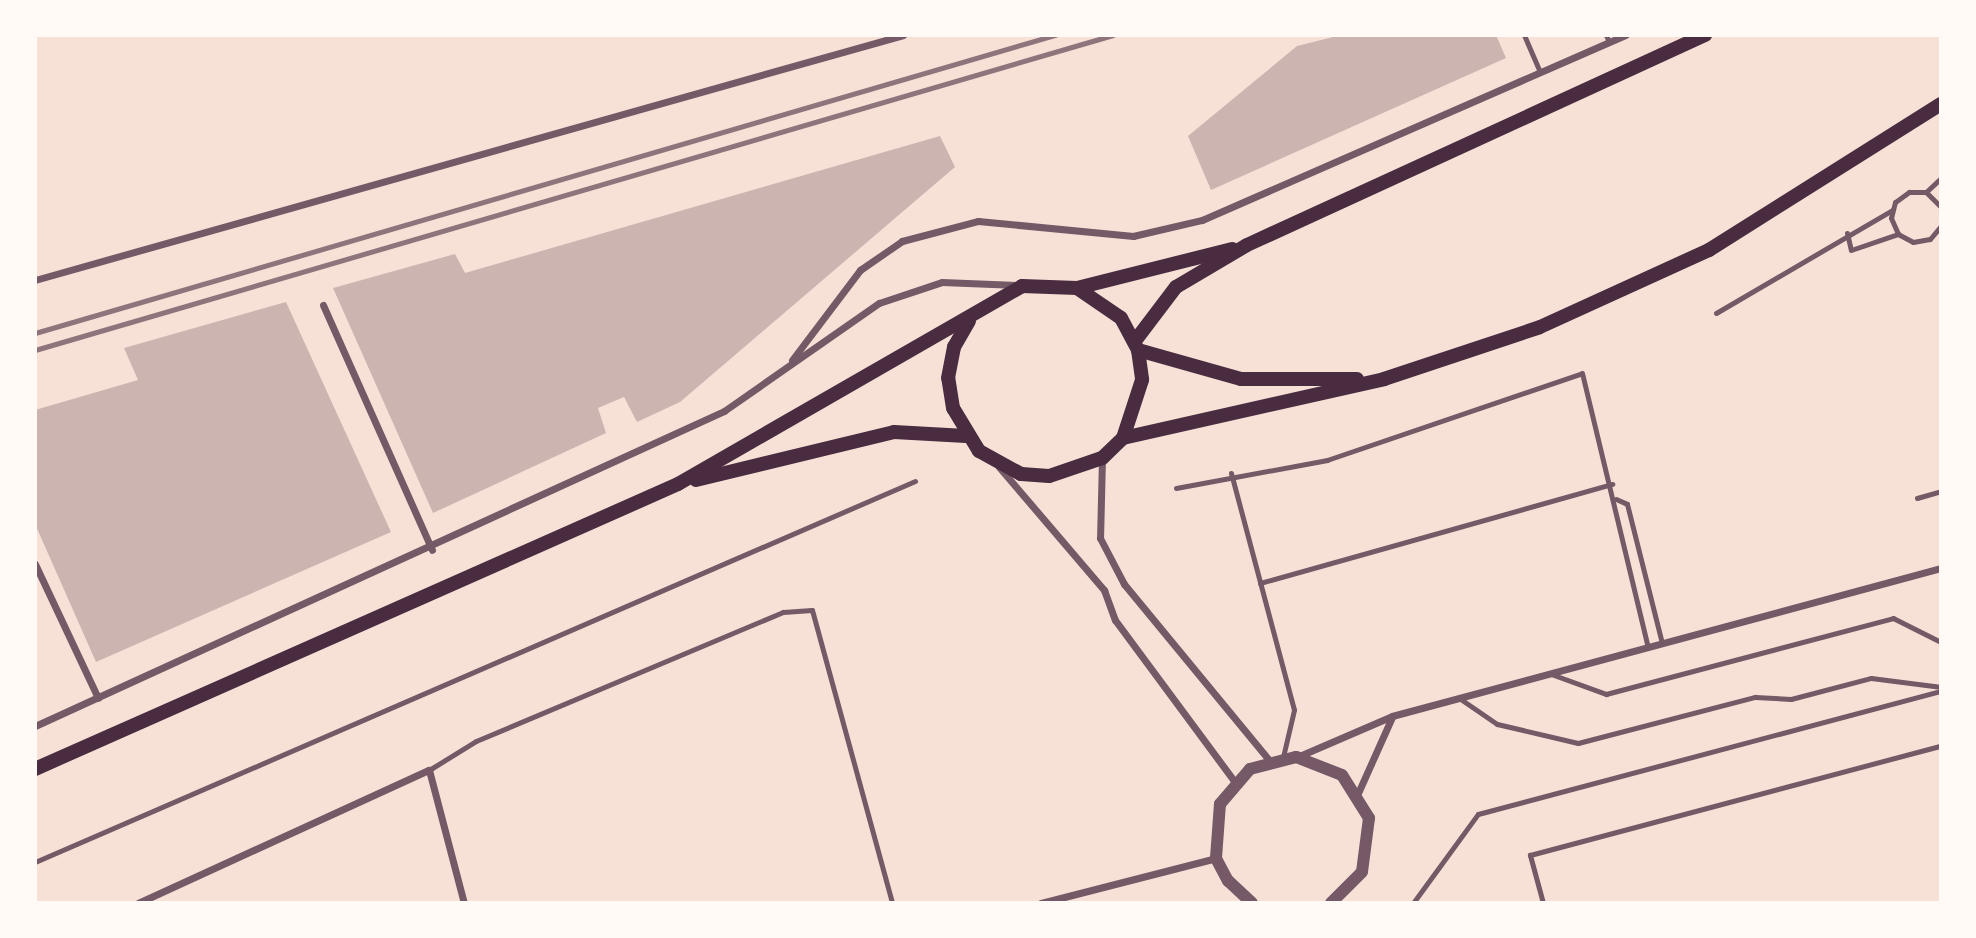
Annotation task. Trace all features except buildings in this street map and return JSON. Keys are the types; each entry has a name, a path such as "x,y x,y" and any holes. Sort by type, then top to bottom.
{"main road":[{"path":"1136,346 1176,287 1247,245 1705,35"},
{"path":"1123,438 1384,379 1540,327 1709,250 1941,104"},
{"path":"35,769 678,484 968,320 993,298 1022,286 1077,288 1247,245"},
{"path":"968,320 948,378 966,436 995,463 1049,477 1102,458 1123,438 1141,391 1136,346 1121,318 1077,288"},
{"path":"1136,346 1241,379 1384,379"},
{"path":"678,484 894,432 966,436"}],"street":[{"path":"35,280 903,35"},
{"path":"787,366 860,270 902,241 978,221 1133,236 1202,220 1541,72 1607,38 1625,35"},
{"path":"35,726 432,550 724,411 879,303 942,282 1022,286"},
{"path":"323,305 432,550"},
{"path":"1102,458 1100,538 1124,583 1270,761"},
{"path":"995,463 1104,590 1115,620 1235,782"},
{"path":"35,564 98,698"},
{"path":"1252,903 1228,881 1216,858 1220,804 1235,782 1270,761 1290,757 1392,716 1941,568"},
{"path":"1358,793 1392,716"},
{"path":"1290,757 1342,775 1358,793 1370,845 1362,872 1331,903"},
{"path":"138,903 429,770 464,903"},
{"path":"1041,903 1216,858"}],"lane":[{"path":"1524,35 1541,72"},
{"path":"1716,313 1847,233 1892,210 1901,196 1926,192 1941,178"},
{"path":"1926,192 1941,206"},
{"path":"1892,210 1898,234"},
{"path":"1847,233 1851,250 1898,234 1923,242 1941,228"},
{"path":"1176,488 1231,473 1326,460 1583,373 1616,499 1613,510 1648,647"},
{"path":"1231,473 1294,710 1290,757"},
{"path":"35,862 915,481"},
{"path":"1917,498 1938,492 1941,483"},
{"path":"1261,583 1612,484"},
{"path":"1616,499 1627,505 1662,643"},
{"path":"429,770 476,741 783,612 812,610 892,903"},
{"path":"1550,674 1606,694 1893,618 1941,642"},
{"path":"1459,698 1497,724 1578,743 1755,697 1791,699 1871,678 1941,689"},
{"path":"1413,903 1478,814 1941,689"},
{"path":"1543,903 1530,855 1941,746"}],"railway":[{"path":"35,333 1055,35"},
{"path":"35,350 1113,35"}]}
